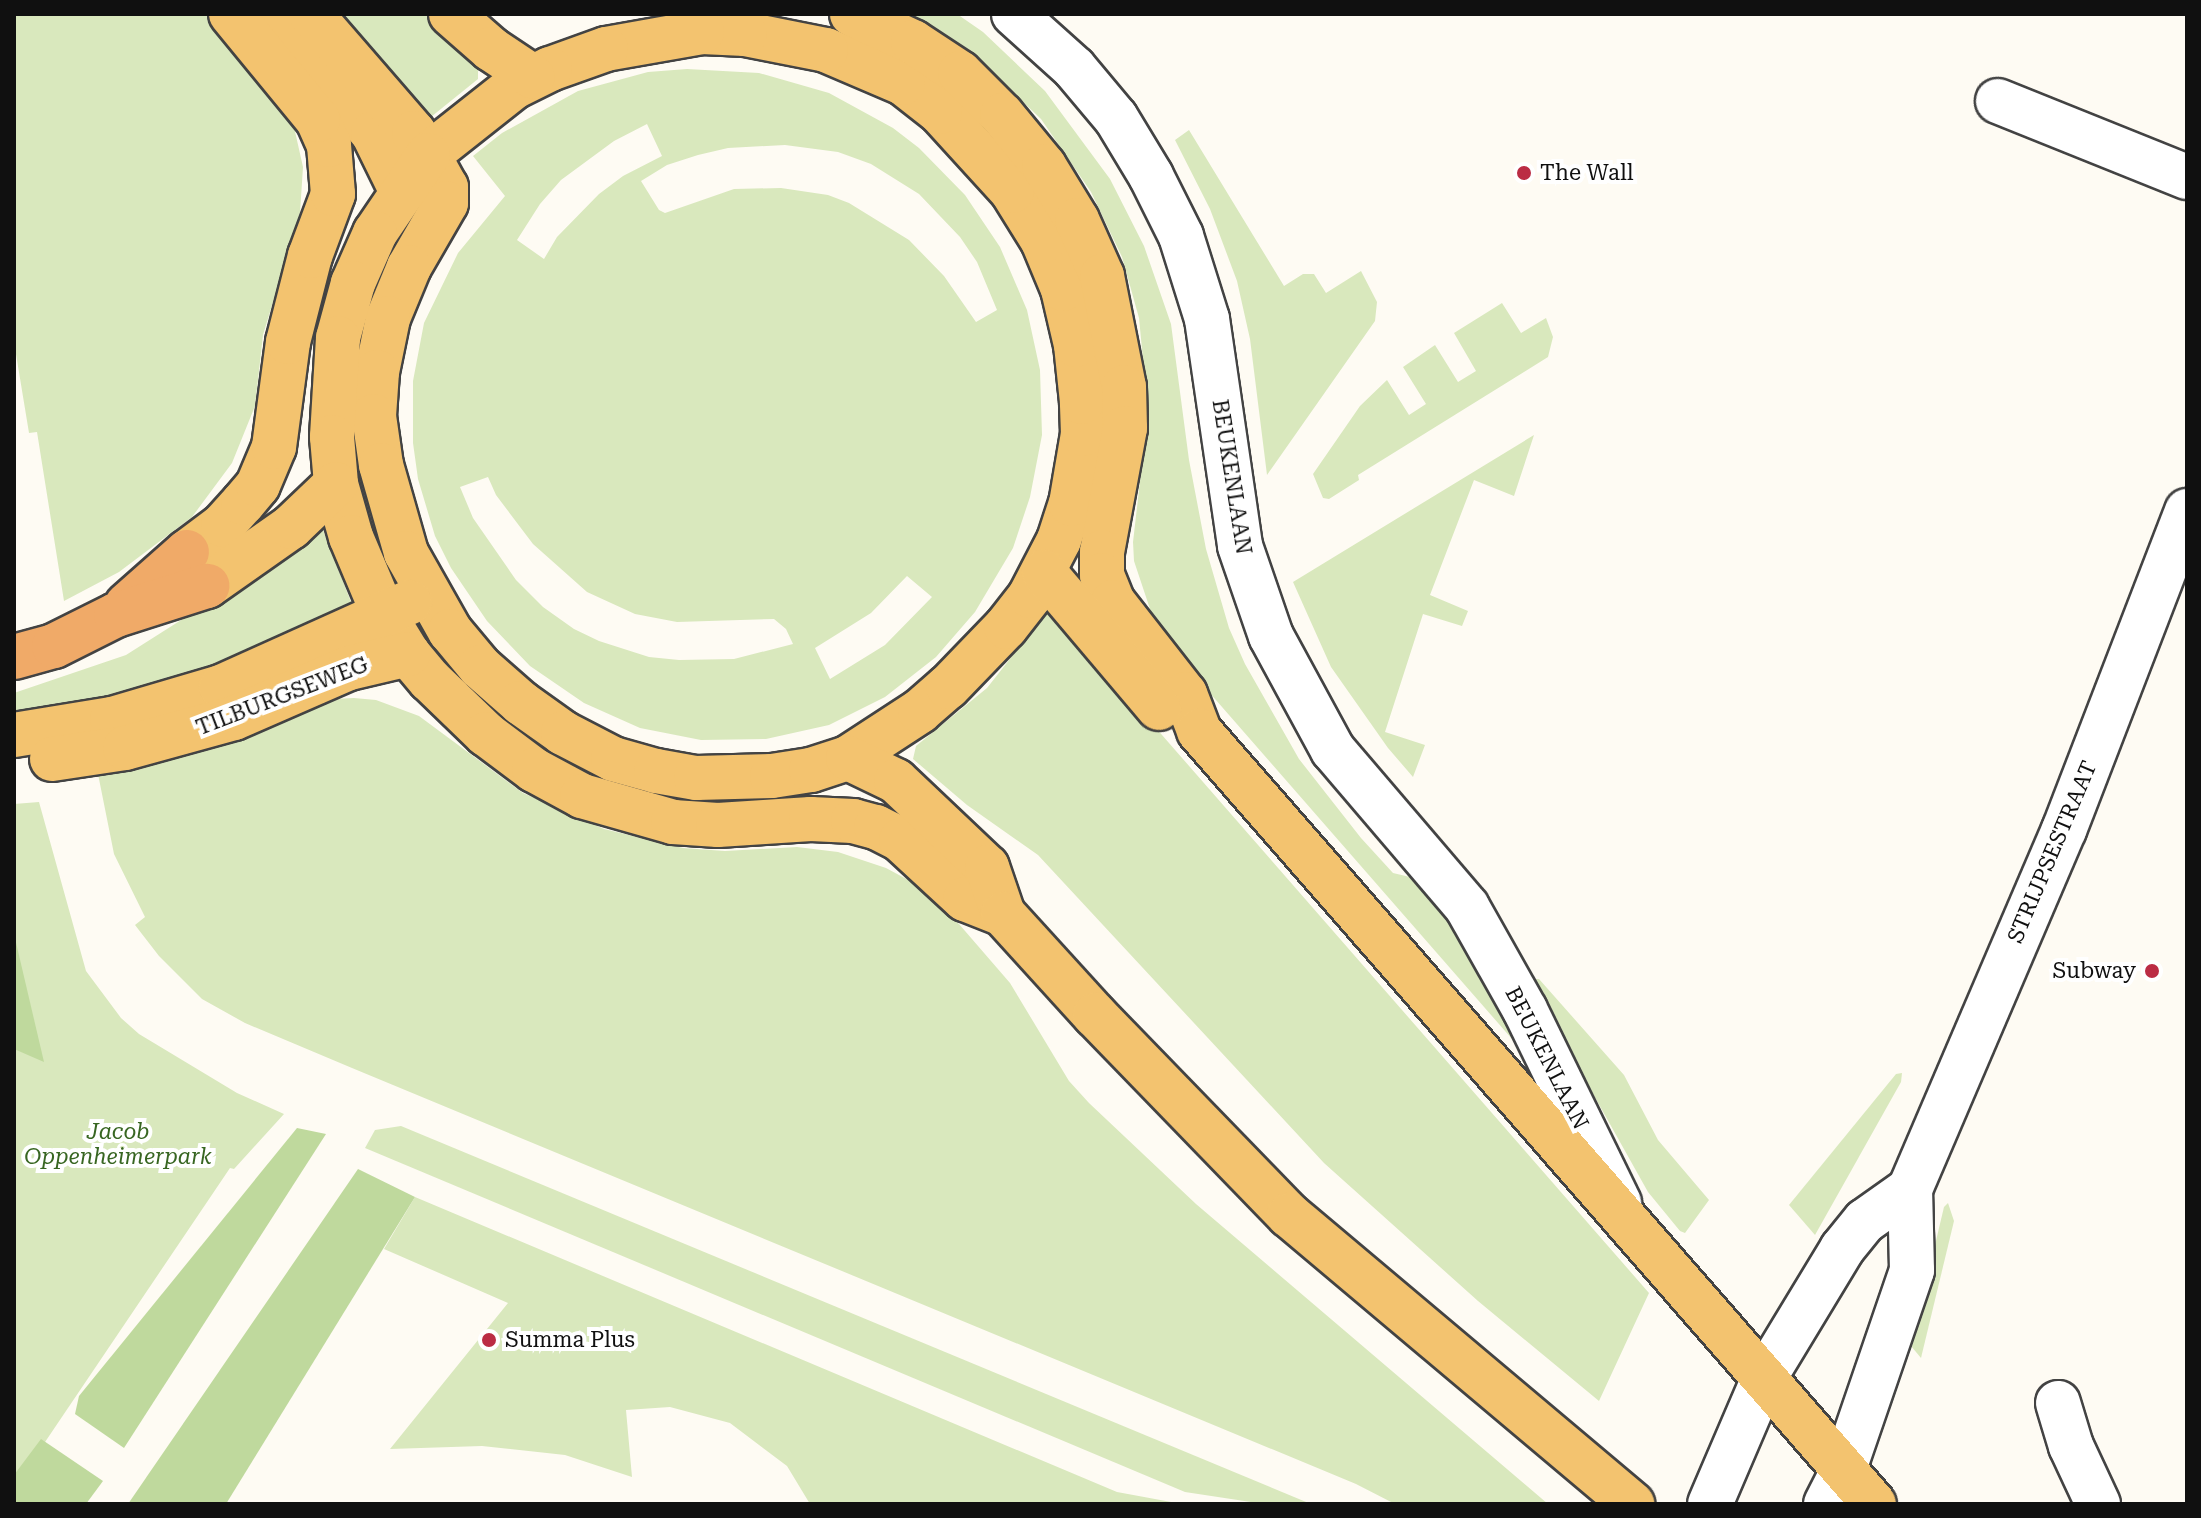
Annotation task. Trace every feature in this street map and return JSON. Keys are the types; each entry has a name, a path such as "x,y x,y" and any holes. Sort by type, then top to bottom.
{"highway":[{"path":"14,657 54,646 116,615 151,580 197,569"}],"main road":[{"path":"197,569 223,525 258,485 274,447 288,342 300,294 333,194 329,145 311,111 231,14"},
{"path":"273,14 373,133 401,190"},
{"path":"311,14 414,133 428,155 446,187 446,203 409,267 388,318 377,372 374,416 391,510 406,553 450,631 480,667 563,733 613,759 696,778 735,778 811,770 848,758 920,711 1006,627 1044,572 1071,504 1083,434 1073,331 1063,289 1043,241 1012,191 940,112 903,83 826,50 745,34 702,32 627,45 533,77 514,87 428,155 401,190 375,233 353,283 338,338 332,437 336,484 351,537 383,613 408,654 486,734 534,770 582,796 673,822 718,825 811,819 853,821 876,827 901,840 965,899 1003,914"},
{"path":"451,14 491,49 533,77"},
{"name":"BEUKENLAAN","path":"852,14 913,42 960,73 1002,115 1044,166 1077,220 1102,276 1124,387 1125,428 1102,552 1102,575 1113,602 1185,694 1199,731 1633,1230 1705,1306 1764,1378 1835,1486 1874,1504"},
{"path":"197,569 291,527 336,484"},
{"name":"BEUKENLAAN","path":"1044,572 1164,714 1199,731"},
{"name":"TILBURGSEWEG","path":"14,735 112,719 221,687 427,595"},
{"name":"TILBURGSEWEG","path":"14,765 125,748 184,733 245,714 349,668 408,654"},
{"path":"848,758 896,781 987,867 1003,914 1095,1015 1289,1215 1632,1504"}],"street":[{"name":"BEUKENLAAN","path":"1014,14 1074,68 1116,118 1151,176 1181,236 1207,319 1240,546 1271,636 1333,750 1467,907 1525,1010 1633,1230"},
{"path":"1998,101 2187,177"},
{"name":"STRIJPSESTRAAT","path":"1835,1486 1912,1270 1910,1189 2064,830 2187,511"},
{"path":"1710,1504 1764,1378 1842,1249 1865,1221 1910,1189"},
{"path":"2058,1403 2071,1446 2098,1504"}],"green space":[{"path":"14,14 209,14 273,90 294,127 303,167 300,213 263,335 255,406 232,463 192,517 119,572 64,601 37,432 29,433 14,342"},
{"path":"335,14 427,14 478,67 478,79 426,121"},
{"path":"908,14 957,14 983,32 1045,91 1110,179 1144,246 1171,324 1189,460 1206,549 1229,628 1245,664 1299,759 1361,838 1393,873 1431,882 1525,1040 1519,1047 1174,652 1155,624 1134,561 1133,542 1148,412 1139,318 1122,257 1091,192 1041,119 980,61"},
{"path":"687,69 759,73 829,93 893,128 919,148 965,195 1000,247 1027,310 1040,370 1042,435 1030,497 1013,548 975,612 936,657 885,697 829,725 766,739 701,740 640,728 584,703 530,666 487,621 451,568 435,536 418,479 413,443 413,381 424,323 458,253 505,196 473,156 502,133 578,91 648,72","holes":["647,124 662,156 623,176 599,194 557,237 544,259 517,240 540,204 561,180 614,141","785,145 838,152 871,164 919,194 960,237 977,262 997,310 976,322 944,276 909,240 849,203 828,195 781,188 734,189 665,213 659,210 641,181 667,165 728,148","488,477 496,495 533,544 587,592 635,614 677,622 774,619 786,629 793,644 734,659 679,660 649,657 599,641 574,629 543,607 516,580 473,518 460,487","907,576 932,597 885,645 830,679 815,648 871,613"]},
{"path":"1189,130 1284,286 1303,274 1314,274 1326,293 1361,271 1377,302 1375,321 1267,475 1250,339 1237,281 1210,209 1175,140"},
{"path":"1502,303 1521,333 1546,318 1553,337 1548,357 1358,475 1359,480 1329,499 1323,498 1313,474 1360,406 1387,380 1409,415 1426,404 1403,367 1435,345 1458,382 1476,371 1454,333"},
{"path":"1534,435 1514,496 1474,480 1430,595 1468,611 1462,626 1423,614 1385,732 1425,745 1413,777 1388,748 1331,667 1293,582"},
{"path":"323,530 353,607 191,682 14,717 14,693 126,655"},
{"path":"1048,611 1121,688 1649,1293 1599,1401 1478,1301 1324,1163 1038,855 967,805 913,759 916,746 987,688"},
{"path":"332,699 376,700 419,716 523,793 604,829 683,848 725,851 797,847 838,852 886,868 912,882 959,924 1010,983 1069,1081 1089,1103 1196,1204 1548,1504 1395,1504 1356,1484 245,1023 202,999 159,956 135,925 145,917 114,854 97,769"},
{"name":"Jacob Oppenheimerpark","path":"39,802 86,971 121,1018 139,1034 237,1093 284,1114 234,1169 230,1168 14,1488 14,804"},
{"path":"14,934 44,1062 14,1049"},
{"path":"1533,979 1539,979 1624,1075 1658,1140 1709,1200 1685,1233 1648,1192 1531,983"},
{"path":"1902,1073 1901,1082 1815,1235 1789,1205 1896,1074"},
{"path":"401,1126 1311,1504 1264,1504 1185,1492 365,1148 375,1130"},
{"path":"297,1128 326,1134 124,1448 75,1414 79,1396"},
{"path":"358,1169 415,1197 226,1504 128,1504"},
{"path":"415,1197 1117,1492 1182,1504 810,1504 787,1466 730,1423 670,1407 626,1410 632,1477 565,1455 482,1446 390,1449 508,1303 384,1249"},
{"path":"1948,1203 1954,1221 1921,1358 1911,1346 1944,1207"},
{"path":"41,1439 103,1481 86,1504 14,1504 14,1475"}],"place":[{"name":"The Wall","path":"1524,173"},
{"name":"Subway","path":"2152,971"},
{"name":"Summa Plus","path":"489,1340"}]}
